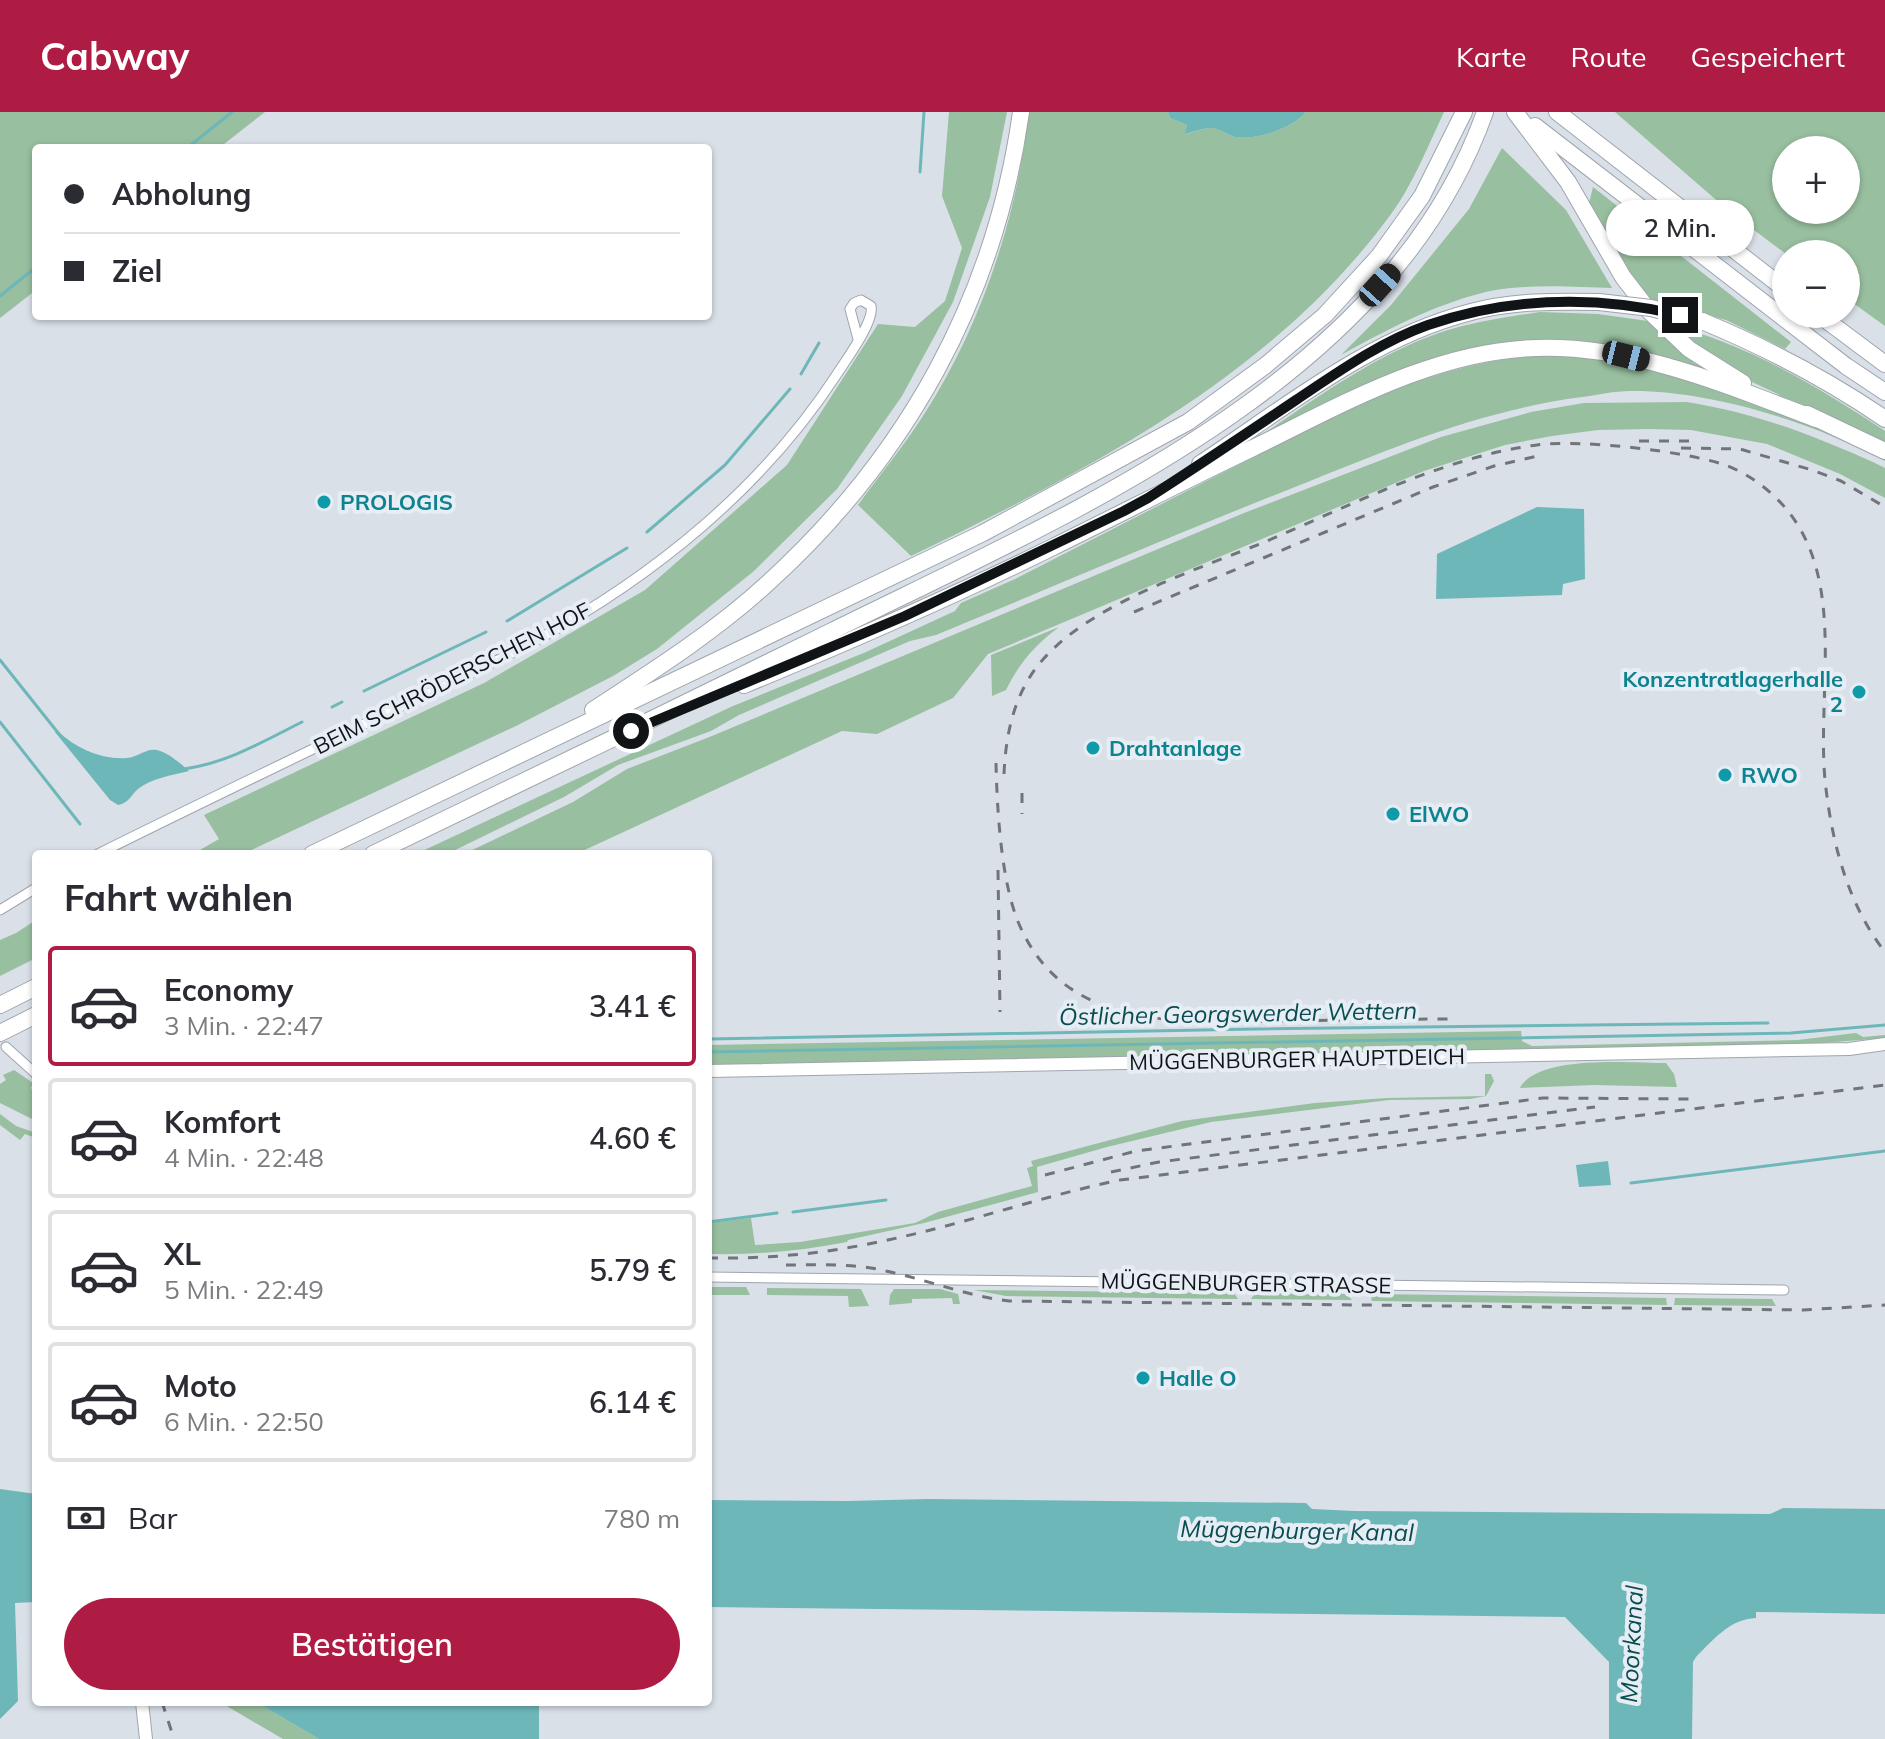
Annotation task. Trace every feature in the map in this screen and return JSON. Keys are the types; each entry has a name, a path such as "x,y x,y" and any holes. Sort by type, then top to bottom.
{"highway":[{"path":"551,738 667,661 767,584 821,532 883,457 917,407 968,309 1005,199 1021,112"},
{"path":"1517,112 1885,392"},
{"path":"1517,112 1568,182 1623,277 1667,331 1730,377 1885,451"},
{"path":"1557,112 1772,279"},
{"path":"320,850 983,533 1188,422 1266,365 1325,315 1379,256 1422,196 1464,114"},
{"path":"381,850 631,731 1098,496 1239,410 1314,351 1395,267 1438,207 1482,120"},
{"path":"1148,498 1362,356 1425,326 1473,311 1553,300 1651,308 1702,321 1763,346 1811,371 1885,419"},
{"path":"1837,328 1885,364"},
{"path":"631,731 905,616 1051,548 1350,399 1448,362 1536,348 1626,356 1716,382 1816,419"},
{"path":"0,1005 32,989"},
{"path":"5,1036 32,1018"}],"street":[{"name":"BEIM SCHRÖDERSCHEN HOF","path":"106,850 535,641 617,592 701,527 764,467 821,399 858,339"},
{"path":"0,910 32,890"},
{"path":"5,1036 32,1069"},
{"name":"MÜGGENBURGER HAUPTDEICH","path":"712,1071 1833,1050 1885,1044"},
{"name":"MÜGGENBURGER STRASSE","path":"712,1277 1784,1290"},
{"path":"142,1706 146,1739"}],"green space":[{"path":"0,112 265,112 224,144 32,144 32,293 0,318"},
{"path":"949,112 1007,112 990,197 953,302 902,396 837,489 754,571 657,649 613,676 518,725 252,850 200,850 219,839 204,815 484,683 645,590 787,465 878,324 915,327 945,301 962,248 942,196"},
{"path":"1029,112 1168,112 1170,118 1187,125 1186,134 1211,128 1244,138 1283,128 1306,112 1444,112 1413,178 1391,214 1344,272 1291,324 1234,371 1173,414 1044,489 911,556 858,505 944,382 979,308 1016,191"},
{"path":"1615,112 1885,112 1885,326 1860,308 1860,240 1772,240 1772,244 1730,212"},
{"path":"1502,148 1566,210 1612,288 1529,287 1482,293 1427,312 1341,355 1391,305 1469,209"},
{"path":"1593,187 1791,342 1785,349 1726,320 1646,299 1589,203"},
{"path":"1540,312 1598,314 1648,321 1693,362 1717,376 1668,361 1494,348 1244,447 1362,369 1412,343 1464,326"},
{"path":"1667,324 1726,343 1780,368 1885,431 1885,444 1739,376"},
{"path":"1512,358 1605,359 1685,378 1786,414 1885,458 1885,461 1795,422 1694,396 1630,391 1509,411 1369,457 936,635 910,641 739,715 711,731 618,765 564,797 455,850 425,850 733,706 866,652 955,611 961,603 1015,579 1355,405 1444,373"},
{"path":"1687,402 1783,426 1885,468 1885,498 1840,474 1767,444 1691,430 1598,430 1505,445 1424,471 988,654 953,698 877,734 842,731 585,850 472,850 573,802 627,769 1244,513 1441,437 1531,412 1584,403"},
{"path":"1059,627 1029,655 1006,690 992,696 991,655"},
{"path":"32,923 32,960 0,976 0,940"},
{"path":"1521,1031 1522,1041 1532,1046 1798,1040 1856,1033 1863,1037 1885,1035 1885,1038 1798,1045 712,1065 712,1045"},
{"path":"1666,1063 1674,1074 1677,1087 1595,1085 1520,1088 1530,1077 1565,1065"},
{"path":"14,1070 32,1082 32,1119 0,1103 0,1084 6,1080 3,1075"},
{"path":"1485,1074 1491,1074 1494,1081 1486,1096 1470,1099 1389,1100 1211,1122 1037,1167 1038,1192 924,1223 812,1248 712,1254 712,1223 751,1218 755,1245 800,1242 915,1223 938,1212 1032,1186 1027,1168 1033,1166 1031,1161 1182,1121 1315,1103 1485,1096"},
{"path":"0,1114 16,1126 32,1132 32,1137 25,1134 20,1140 0,1125"},
{"path":"712,1287 746,1287 750,1295 712,1295"},
{"path":"767,1288 861,1289 869,1306 849,1307 848,1296 767,1295"},
{"path":"894,1289 940,1289 958,1294 960,1304 953,1304 952,1298 912,1299 912,1303 889,1305"},
{"path":"974,1290 1234,1293 1238,1299 1006,1296"},
{"path":"1255,1293 1346,1294 1352,1300 1251,1299"},
{"path":"1370,1294 1666,1298 1667,1305 1372,1301"},
{"path":"1675,1298 1772,1299 1776,1306 1674,1305"},
{"path":"227,1706 263,1706 319,1739 283,1739"}],"water":[{"path":"1168,112 1306,112 1283,128 1244,138 1211,128 1185,134 1187,125 1170,118"},
{"path":"1537,507 1584,509 1585,579 1563,584 1562,595 1436,599 1437,554"},
{"path":"58,731 72,743 99,755 127,758 157,750 189,771 150,782 118,805 110,800 55,732"},
{"path":"1608,1161 1611,1185 1579,1187 1576,1165"},
{"path":"0,1489 32,1493 32,1602 15,1603 18,1701 0,1719"},
{"path":"712,1500 1306,1503 1312,1509 1355,1511 1770,1514 1783,1508 1885,1509 1885,1614 1756,1612 1756,1618 1738,1622 1723,1631 1693,1662 1692,1739 1609,1739 1609,1662 1565,1617 712,1607"},
{"path":"263,1706 539,1706 539,1739 319,1739"}],"waterway":[{"path":"192,144 232,112"},
{"path":"920,172 924,112"},
{"path":"0,296 32,270"},
{"path":"801,374 819,343"},
{"path":"647,532 725,465 790,389"},
{"path":"507,621 627,548"},
{"path":"364,691 486,632"},
{"path":"0,660 59,734"},
{"path":"332,707 342,702"},
{"path":"0,722 80,824"},
{"path":"184,769 230,757 302,722"},
{"name":"Östlicher Georgswerder Wettern","path":"712,1039 1768,1023"},
{"path":"712,1052 1791,1033 1885,1025"},
{"path":"1631,1183 1885,1151"},
{"path":"793,1212 886,1200"},
{"path":"712,1221 777,1213"}],"railway":[{"path":"1639,441 1695,441"},
{"path":"1004,774 1007,741 1015,709 1038,666 1071,634 1095,617 1152,588 1400,484 1503,451 1537,445 1578,444 1685,455 1731,467 1762,486 1798,525 1813,559 1822,595 1825,634 1824,752 1829,811 1838,854 1852,896 1885,952"},
{"path":"1681,448 1740,449 1841,481 1885,507"},
{"path":"1134,612 1433,487 1494,466 1538,456"},
{"path":"996,763 1004,867 1013,907 1040,960 1067,986 1098,1003 1133,1014 1170,1020 1456,1019"},
{"path":"1022,793 1022,814"},
{"path":"998,870 1000,1012"},
{"path":"712,1258 793,1255 857,1246 1120,1180 1885,1085"},
{"path":"1045,1175 1136,1151 1543,1098 1695,1099"},
{"path":"1111,1172 1159,1162 1595,1107"},
{"path":"786,1265 874,1268 1009,1301 1803,1310 1885,1305"},
{"path":"163,1706 174,1739"}],"place":[{"name":"PROLOGIS","path":"324,502"},
{"name":"Konzentratlagerhalle 2","path":"1859,692"},
{"name":"Drahtanlage","path":"1093,748"},
{"name":"RWO","path":"1725,775"},
{"name":"ElWO","path":"1393,814"},
{"name":"Halle O","path":"1143,1378"}],"route":[{"path":"631,731 905,616 1124,511 1362,356 1425,326 1473,311 1553,300 1626,305 1680,315"}],"water label":[{"name":"Müggenburger Kanal","path":"1297,1530"},
{"name":"Moorkanal","path":"1631,1644"}]}
